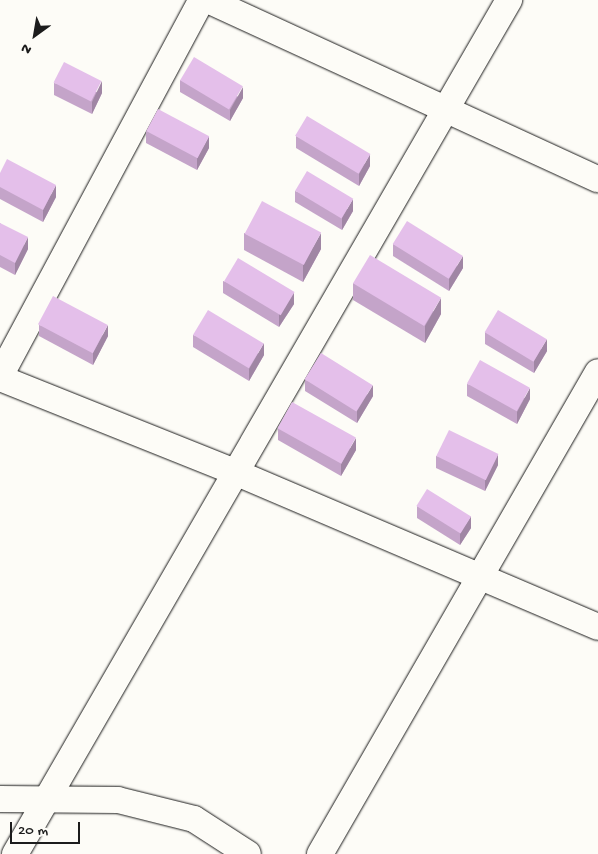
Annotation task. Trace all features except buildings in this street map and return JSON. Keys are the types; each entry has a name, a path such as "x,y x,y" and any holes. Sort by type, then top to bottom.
{"street":[{"path":"202,0 0,377 237,472 598,627"},
{"path":"208,0 447,108 598,179"},
{"path":"15,854 509,0"},
{"path":"320,854 479,576 592,398 598,372"},
{"path":"0,799 118,800 194,819 248,854"}]}
